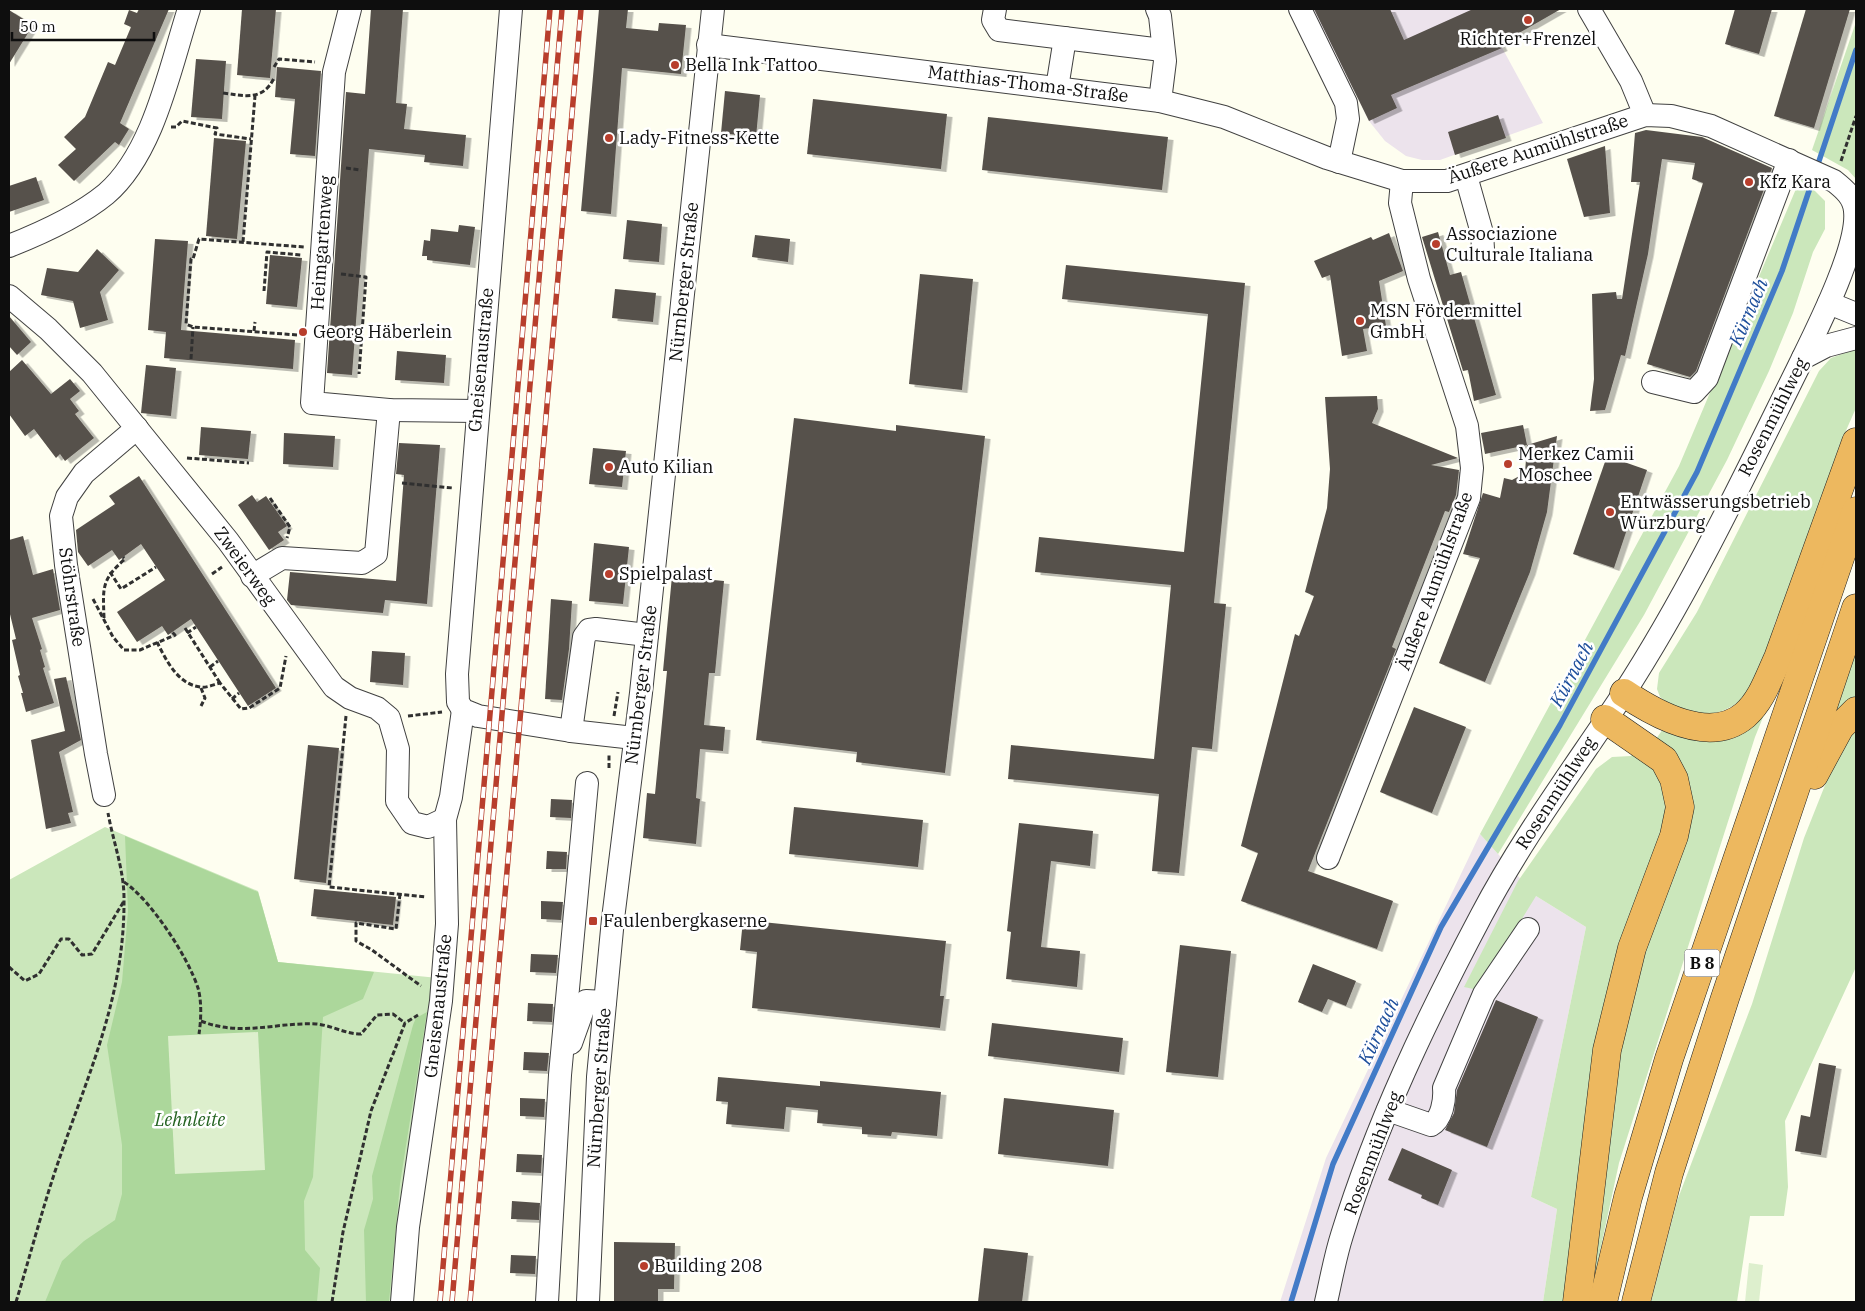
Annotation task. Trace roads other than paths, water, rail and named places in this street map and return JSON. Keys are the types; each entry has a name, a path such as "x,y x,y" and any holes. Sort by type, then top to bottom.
{"highway":[{"path":"1624,694 1652,712 1688,726 1722,726 1745,715 1763,691 1778,658 1856,442"},
{"name":"B 8","path":"1603,1302 1628,1198 1669,1059 1856,511"},
{"name":"B 8","path":"1636,1302 1669,1173 1856,608"},
{"name":"B 8","path":"1794,795 1809,783 1840,727 1856,711"},
{"path":"1577,1302 1607,1050 1632,948 1674,836 1680,807 1674,779 1664,760 1605,719"}],"street":[{"path":"9,246 69,219 106,194 129,169 145,142 189,9"},
{"name":"Heimgartenweg","path":"350,9 335,68 316,259 312,402 389,410 476,411"},
{"name":"Gneisenaustraße","path":"402,1302 408,1227 441,1001 447,924 445,819 452,797 463,710 458,702 457,683 476,411 511,9"},
{"name":"Nürnberger Straße","path":"588,1302 598,1077 713,9"},
{"path":"995,9 994,20 999,30 1162,50"},
{"path":"1157,9 1160,16 1162,50 1165,61 1160,101"},
{"path":"1300,9 1346,103 1348,119 1339,162"},
{"path":"1589,9 1631,81 1645,115 1671,116 1702,123 1792,161 1706,378 1694,392 1654,382"},
{"path":"1057,88 1064,38"},
{"name":"Matthias-Thoma-Straße","path":"708,45 1160,101 1224,117 1339,162"},
{"name":"Äußere Aumühlstraße","path":"1339,162 1402,181 1447,181 1645,115"},
{"name":"Rosenmühlweg","path":"1326,1302 1344,1229 1388,1110 1450,975 1517,852 1605,719 1624,694 1678,602 1803,358 1828,303 1851,241 1856,213 1848,193 1830,179 1792,161"},
{"path":"1466,176 1482,233 1483,249"},
{"name":"Äußere Aumühlstraße","path":"1328,858 1469,498 1472,468 1467,426 1419,279 1400,203 1402,181"},
{"name":"Zweierweg","path":"9,296 48,329 92,373 228,541 334,687 350,698 377,708 389,718 398,749 397,801 412,822 428,827 445,819"},
{"path":"1828,303 1856,314"},
{"path":"1803,358 1826,346 1856,338"},
{"path":"252,576 282,558 362,563 376,554 389,410"},
{"name":"Stöhrstraße","path":"104,795 66,565 61,516 66,497 84,473 137,428"},
{"path":"571,731 584,637 589,630 596,629 647,635"},
{"path":"463,710 478,716 571,731 634,738"},
{"path":"547,1302 560,1075 587,783"},
{"path":"1388,1110 1431,1125 1436,1123 1445,1100 1444,1088 1484,994 1528,929"},
{"path":"560,1075 586,1001 606,1002"}],"waterway":[{"name":"Kürnach","path":"1817,167 1856,50"},
{"name":"Kürnach","path":"1291,1302 1333,1164 1441,927 1560,725 1697,472 1782,271 1814,176"}],"railway":[{"path":"440,1302 550,9"},
{"path":"452,1302 562,9"},
{"path":"470,1302 581,9"}],"place":[{"name":"Richter+Frenzel","path":"1528,20"},
{"name":"Bella Ink Tattoo","path":"675,65"},
{"name":"Lady-Fitness-Kette","path":"609,138"},
{"name":"Kfz Kara","path":"1749,182"},
{"name":"Associazione Culturale Italiana","path":"1436,244"},
{"name":"MSN Fördermittel GmbH","path":"1360,321"},
{"name":"Georg Häberlein","path":"303,332"},
{"name":"Merkez Camii Moschee","path":"1508,464"},
{"name":"Auto Kilian","path":"609,467"},
{"name":"Entwässerungsbetrieb Würzburg","path":"1610,512"},
{"name":"Spielpalast","path":"609,574"},
{"name":"Faulenbergkaserne","path":"593,921"},
{"name":"Building 208","path":"644,1266"}],"park label":[{"name":"Lehnleite","path":"190,1120"}]}
